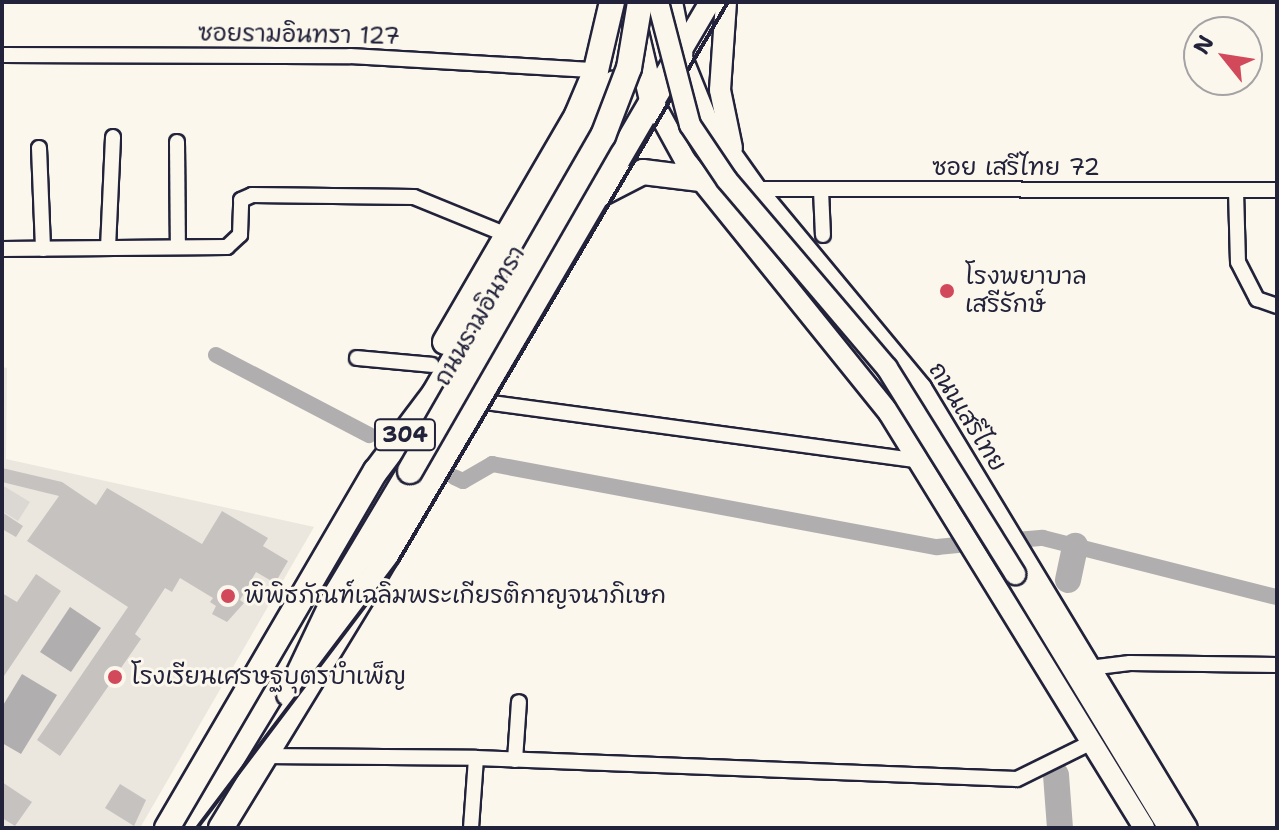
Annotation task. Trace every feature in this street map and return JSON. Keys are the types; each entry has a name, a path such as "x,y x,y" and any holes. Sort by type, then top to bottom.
{"highway":[{"path":"376,471 432,365 577,115 596,70 612,2"},
{"path":"630,2 652,100"},
{"path":"262,756 331,606 603,136 629,68 640,2"},
{"name":"ถนนรามอินทรา","path":"167,828 376,471 434,394 657,2"},
{"path":"670,2 680,53"},
{"name":"ถนนรามอินทรา","path":"221,828 478,401 680,53"},
{"path":"598,195 643,172 699,179"},
{"path":"497,287 533,306"}],"main road":[{"path":"657,2 680,101 698,138 887,368 1169,828"},
{"path":"680,53 710,2"},
{"path":"726,2 720,90 737,165"},
{"name":"ถนนเสรีไทย","path":"680,53 707,120 737,165 928,398 1187,828"},
{"path":"652,100 673,143 699,179 841,350 921,461 1144,828"},
{"path":"841,350 852,330 872,328"}],"street":[{"name":"ซอยรามอินทรา 127","path":"2,55 350,56 596,70"},
{"path":"108,248 113,137"},
{"path":"177,142 178,247"},
{"path":"39,148 43,249"},
{"name":"ซอย เสรีไทย 72","path":"756,189 1277,190"},
{"path":"821,190 823,235"},
{"path":"1236,191 1238,262 1257,299 1277,306"},
{"path":"2,249 178,247 234,243 240,235 241,200 249,195 414,197 507,235"},
{"path":"357,358 432,365"},
{"path":"478,401 921,461"},
{"path":"1089,668 1130,663 1277,665"},
{"path":"515,760 519,702"},
{"path":"262,756 476,758 1017,779 1092,742"},
{"path":"471,828 476,758"}],"shaded area":[{"name":"โรงเรียนเศรษฐบุตรบำเพ็ญ","path":"2,367 7,368 6,459 314,527 140,828 2,828"},
{"path":"2,485 30,502 18,521 2,511"},
{"path":"70,607 101,628 71,672 40,652"},
{"path":"22,674 57,695 21,754 2,743 2,707"}],"building":[{"path":"2,468 62,482 96,505 107,488 202,544 222,511 268,538 263,546 288,561 275,583 256,572 240,600 244,603 227,622 212,614 216,606 210,602 213,598 180,578 172,592 165,588 135,634 141,639 60,756 37,740 128,607 27,541 59,496 2,482"},
{"path":"2,512 23,526 16,537 2,529"},
{"path":"36,574 61,591 2,679 2,593 17,602"},
{"path":"2,782 32,802 15,826 2,818"},
{"path":"120,784 146,800 134,826 105,808"}],"waterway":[{"path":"216,355 369,435"},
{"path":"454,477 463,481 492,464 937,547 979,543"},
{"path":"1006,541 1043,538 1277,597"},
{"path":"1068,580 1075,546"},
{"path":"1056,775 1060,828"}],"railway":[{"path":"197,828 398,562 728,2"}],"place":[{"name":"โรงพยาบาล เสรีรักษ์","path":"947,291"},
{"name":"พิพิธภัณฑ์เฉลิมพระเกียรติกาญจนาภิเษก","path":"228,596"},
{"name":"โรงเรียนเศรษฐบุตรบำเพ็ญ","path":"115,677"}]}
